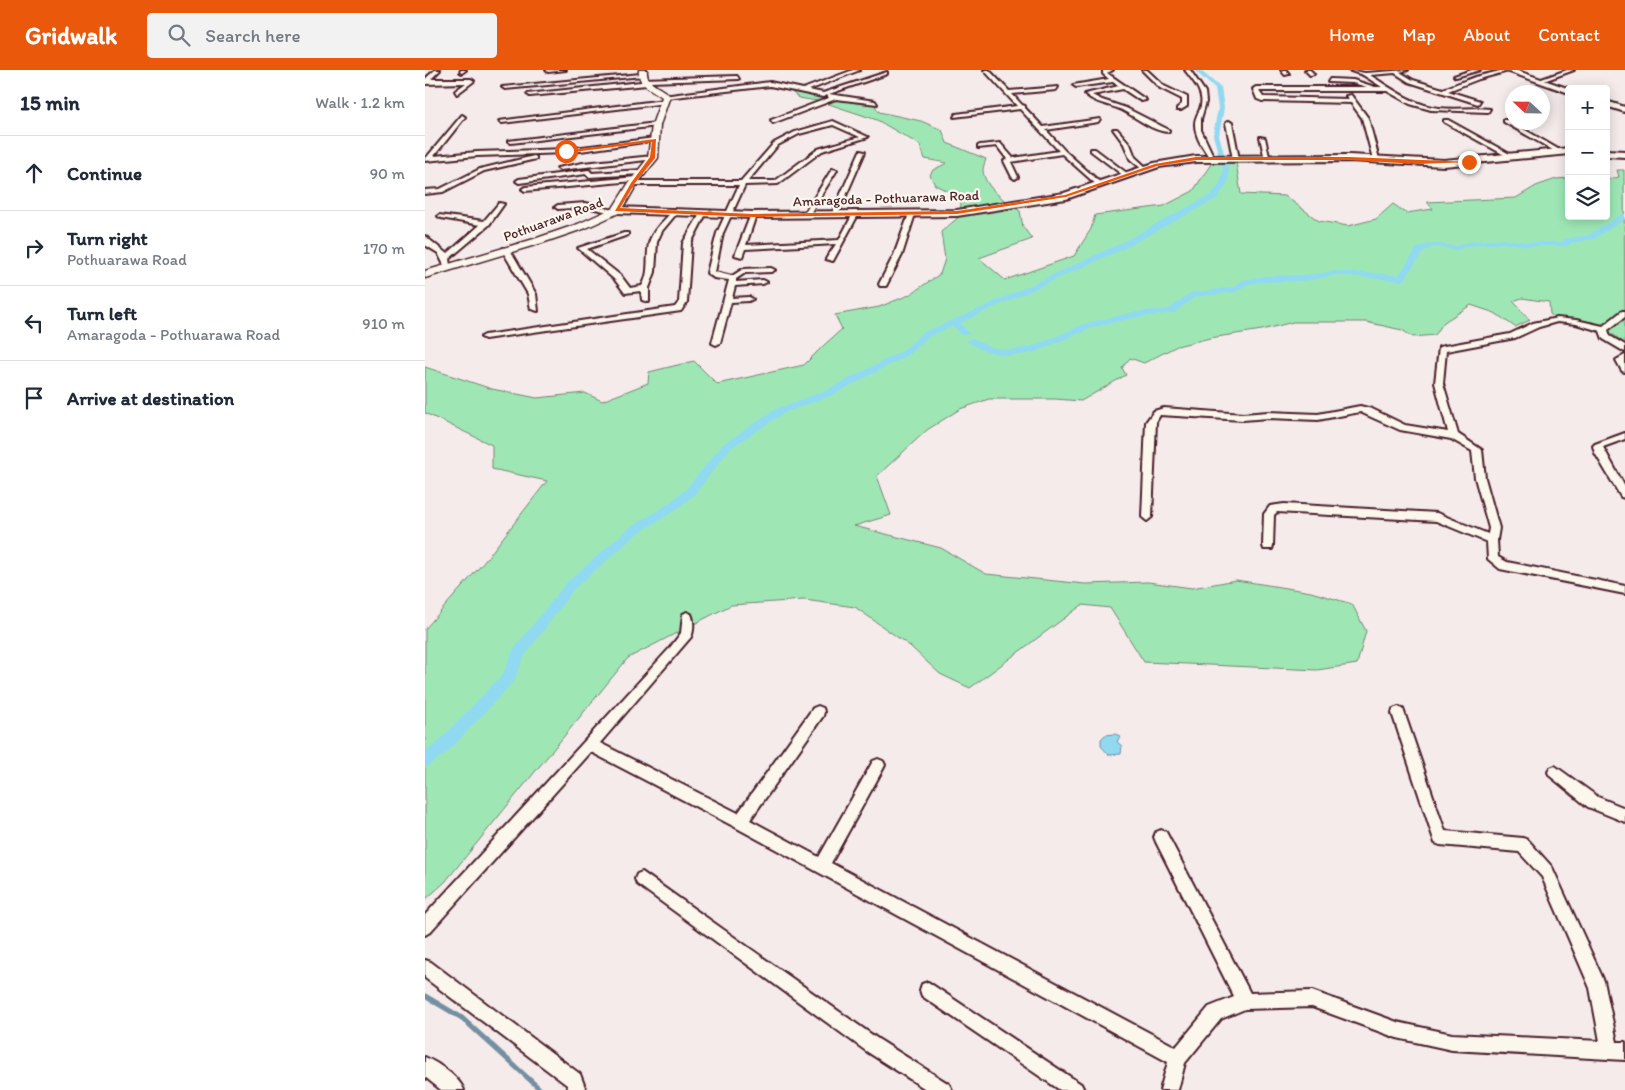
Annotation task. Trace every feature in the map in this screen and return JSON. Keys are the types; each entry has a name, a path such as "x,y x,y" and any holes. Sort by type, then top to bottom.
{"main road":[{"path":"643,77 661,91 665,99 656,125 653,158"},
{"name":"Pothuarawa Road","path":"425,275 446,263 506,250 582,226 615,210 653,158"}],"street":[{"path":"425,81 438,70"},
{"path":"548,71 564,70"},
{"path":"805,90 858,70"},
{"path":"986,70 1023,107 1063,152 1100,185"},
{"path":"1111,70 1105,72 1105,74 1143,100"},
{"path":"1144,70 1162,87 1185,98 1185,105 1179,109"},
{"path":"1187,70 1199,83 1203,101 1198,117 1202,142 1224,159 1229,123"},
{"path":"1307,70 1312,74"},
{"path":"1350,70 1365,74 1399,94 1410,103 1427,108 1488,110"},
{"path":"1365,74 1406,70"},
{"path":"1456,76 1478,70"},
{"path":"1443,91 1477,78 1509,70 1565,90"},
{"path":"1539,81 1572,70"},
{"path":"1397,72 1411,81 1477,102"},
{"path":"823,94 885,73"},
{"path":"505,87 643,77 737,78"},
{"path":"530,94 643,77"},
{"path":"1076,85 1113,80"},
{"path":"425,81 471,81 457,92"},
{"path":"1322,88 1320,82 1356,81 1363,82 1376,90"},
{"path":"502,121 770,84 836,98 875,103"},
{"path":"1123,87 1087,94 1101,103 1115,105 1155,127 1167,131"},
{"path":"1009,94 1056,88"},
{"path":"1353,101 1263,99 1259,98 1256,89 1388,89"},
{"path":"1348,90 1346,92 1365,118 1376,159"},
{"path":"773,122 836,98"},
{"path":"1610,104 1625,110"},
{"path":"956,116 1023,107"},
{"path":"499,128 534,124 541,116"},
{"path":"427,159 462,117"},
{"path":"1043,129 1097,120"},
{"path":"1445,121 1512,157"},
{"path":"519,182 589,172 589,175 637,178 743,183 776,183 819,150 865,137 833,123 797,133 776,144 743,183 720,233 711,274 733,281 763,282"},
{"path":"511,141 656,125"},
{"path":"1115,130 1127,144 1133,158 1145,169"},
{"path":"1523,130 1564,152"},
{"path":"1262,138 1268,160"},
{"path":"427,159 477,154 566,151 655,140"},
{"path":"980,146 997,144 1010,160"},
{"path":"1093,150 1127,175"},
{"path":"425,192 441,191 482,170 566,151"},
{"path":"835,214 862,152"},
{"path":"1010,160 1063,152"},
{"name":"Amaragoda - Pothuarawa Road","path":"615,210 727,215 912,214 978,211 1066,196 1177,160 1376,159 1443,163 1564,152"},
{"path":"1610,153 1625,154"},
{"path":"546,171 591,163 604,164 653,158"},
{"path":"1010,160 1007,161 1015,177"},
{"path":"807,214 834,170"},
{"path":"525,189 637,178"},
{"path":"425,238 428,244 435,246 446,263 487,224 501,204"},
{"path":"557,207 586,205 615,210"},
{"path":"646,300 645,288 651,280 653,241 659,230 674,213"},
{"path":"830,259 856,213"},
{"path":"485,338 678,309 683,302 687,244 703,214"},
{"path":"883,284 898,255 912,214"},
{"path":"739,255 753,215"},
{"path":"441,216 487,224"},
{"path":"626,234 582,248 617,278 628,291 645,288"},
{"path":"742,247 841,242"},
{"path":"506,250 532,294 535,309"},
{"path":"716,343 733,281 743,271 771,270"},
{"path":"729,300 749,299"},
{"path":"1604,329 1625,313"},
{"path":"1454,436 1439,383 1442,349 1512,336 1536,325 1557,320 1577,322 1604,329"},
{"path":"1604,329 1606,337 1625,349"},
{"path":"1625,358 1620,360 1625,368"},
{"path":"1147,517 1151,422 1157,413 1164,411 1243,418 1318,416 1360,409 1369,411 1403,428 1454,436 1477,450 1480,478 1494,528 1491,540 1493,559 1504,566 1625,590"},
{"path":"1625,436 1598,446 1600,453 1625,495"},
{"path":"1268,546 1269,514 1274,509 1284,508 1437,517 1491,540"},
{"path":"425,927 673,652 687,634 687,617"},
{"path":"739,822 818,712"},
{"path":"1169,1090 1178,1058 1215,1013 1245,1001 1312,999 1397,1030 1452,1042 1618,1050 1598,987 1547,872 1523,845 1440,838 1398,713"},
{"path":"589,744 739,822 1178,1058"},
{"path":"821,867 878,765"},
{"path":"1555,772 1593,802 1625,815"},
{"path":"1161,837 1245,1001"},
{"path":"642,879 872,1045 943,1090"},
{"path":"425,968 574,1080 577,1090"},
{"path":"928,990 1075,1090"},
{"path":"427,1071 455,1090"}],"green space":[{"path":"789,90 857,103 874,104 879,112 921,121 942,130 947,143 986,159 983,170 987,183 997,194 1020,211 1023,227 1032,239 979,258 1005,280 1074,256 1091,229 1095,215 1164,206 1193,191 1213,161 1236,162 1241,194 1285,196 1319,221 1348,226 1376,219 1393,204 1406,213 1433,209 1427,202 1516,198 1536,186 1556,179 1565,178 1565,220 1610,220 1610,179 1619,177 1617,170 1624,170 1625,344 1600,324 1577,319 1557,320 1550,314 1549,302 1522,298 1513,301 1530,320 1515,327 1495,313 1471,305 1444,322 1435,335 1413,337 1402,330 1366,322 1293,322 1262,330 1210,338 1177,346 1144,363 1130,358 1122,368 1126,375 1081,401 989,399 960,409 927,430 877,476 891,515 854,526 941,548 986,574 1085,584 1148,582 1192,588 1236,580 1311,592 1352,604 1366,631 1357,664 1317,670 1144,662 1110,608 1082,605 970,688 940,674 910,646 855,607 804,600 731,605 628,658 445,882 425,900 425,629 484,562 547,481 492,469 492,445 425,413 425,367 492,389 537,398 585,393 602,401 648,383 649,372 694,361 717,384 804,365 842,329 835,315 879,307 909,295 940,274 945,259 941,232 960,216 961,203 952,193 935,185 930,175 933,170 947,163 925,159 920,145 877,120 823,102 799,98"}],"water":[{"path":"1115,734 1120,736 1117,742 1122,746 1121,754 1109,755 1101,746 1101,739 1105,735"}],"waterway":[{"path":"955,323 1120,247 1215,196 1224,183 1226,171 1216,135 1221,108 1218,88 1197,70"},
{"path":"971,341 987,349 1009,353 1033,350 1090,325 1134,315 1171,311 1193,295 1236,289 1246,282 1265,279 1305,278 1337,273 1401,278 1420,250 1432,245 1457,248 1472,243 1502,241 1527,244 1567,244 1567,241 1591,237 1625,216"},
{"path":"425,761 442,748 509,677 518,654 570,586 633,531 669,509 690,492 727,446 780,411 831,392 905,353 925,335 955,323"},
{"path":"955,323 964,333"},
{"path":"425,996 462,1018 541,1090"}],"route":[{"path":"566,151 655,140 653,158 633,183 617,210 753,215 912,214 978,211 1066,196 1177,160 1349,158 1443,163 1469,162"}]}
